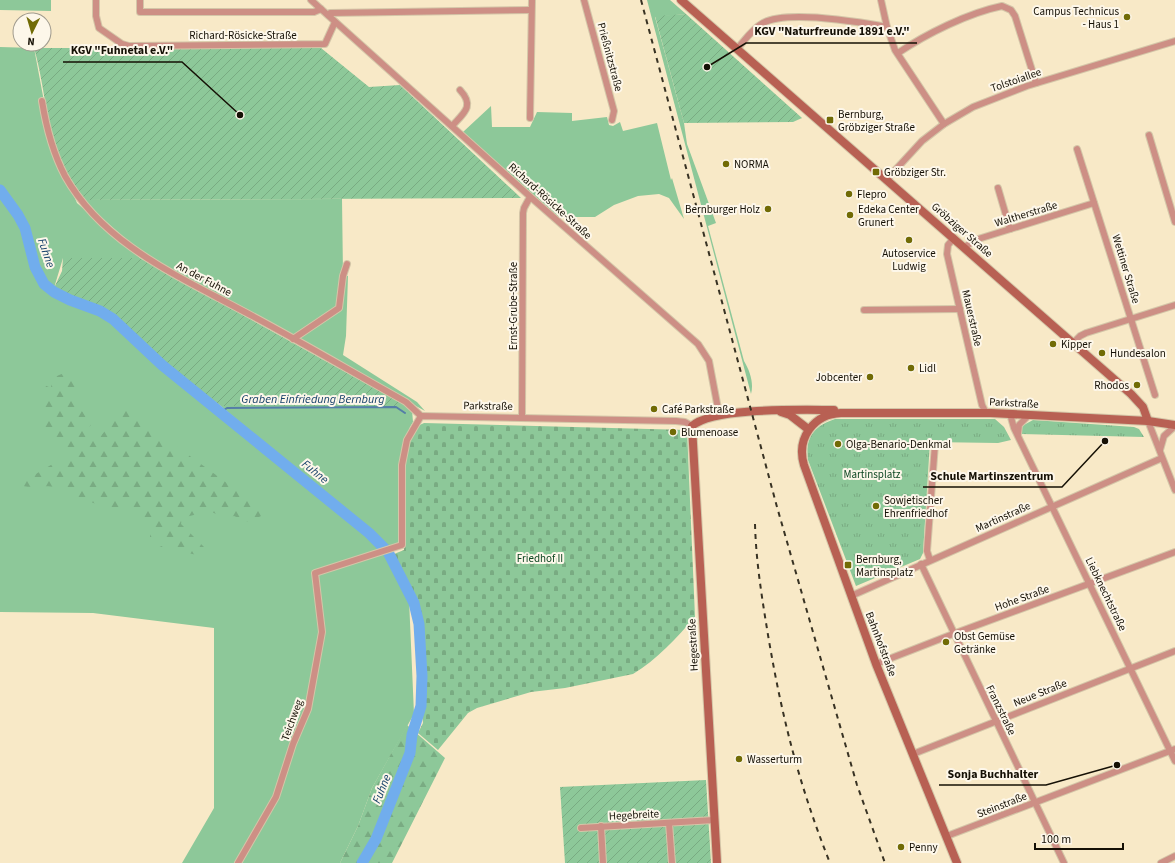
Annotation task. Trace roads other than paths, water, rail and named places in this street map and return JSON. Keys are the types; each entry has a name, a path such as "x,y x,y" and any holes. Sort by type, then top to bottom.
{"main road":[{"name":"Gröbziger Straße","path":"681,0 1137,399 1143,407 1148,421"},
{"name":"Parkstraße","path":"692,426 699,420 719,414 877,409 878,413"},
{"name":"Parkstraße","path":"776,411 790,415 808,429 817,420 831,413 986,413 1148,421 1175,425"},
{"name":"Hegestraße","path":"692,426 717,863"},
{"name":"Bahnhofstraße","path":"808,429 802,446 803,461 876,664 957,863"}],"street":[{"name":"Richard-Rösicke-Straße","path":"96,0 96,16 99,28 122,44 129,46 325,44 335,22"},
{"name":"Richard-Rösicke-Straße","path":"140,0 140,12 314,12 321,9"},
{"name":"Richard-Rösicke-Straße","path":"311,0 530,197 698,344 709,361 719,414"},
{"path":"530,118 532,0"},
{"name":"Prießnitzstraße","path":"584,0 614,111 612,120"},
{"path":"881,0 887,27 898,53 944,124"},
{"path":"898,53 909,46 967,18 1002,6 1011,10 1015,16 1036,83"},
{"path":"328,15 330,13 531,10"},
{"path":"737,48 756,28 768,20 778,18 802,17 867,23 887,27"},
{"name":"Tolstoiallee","path":"886,179 918,145 944,124 983,102 1036,83 1175,41"},
{"path":"452,126 466,110 468,105 465,94 460,90"},
{"name":"An der Fuhne","path":"42,101 52,144 65,175 80,199 105,226 133,249 164,269 406,402 421,416"},
{"path":"1149,135 1175,222"},
{"name":"Wettiner Straße","path":"1077,149 1155,395"},
{"path":"998,188 1010,229"},
{"name":"Ernst-Grube-Straße","path":"522,418 523,213 530,197"},
{"name":"Waltherstraße","path":"965,247 975,240 1094,203"},
{"name":"Mauerstraße","path":"954,238 948,245 947,254 982,405 986,413"},
{"path":"293,339 338,308 343,276 347,264"},
{"path":"1073,343 1080,336 1086,333 1175,305"},
{"path":"864,310 960,309"},
{"path":"974,413 982,405"},
{"name":"Liebknechtstraße","path":"1010,414 1011,422 1131,668 1173,750 1175,761"},
{"path":"1018,436 1019,425 1029,415"},
{"name":"Parkstraße","path":"421,416 676,421 685,422 692,426"},
{"name":"Teichweg","path":"238,863 276,797 308,709 322,632 315,573 395,549 402,545 402,464 407,440 421,416"},
{"path":"1148,421 1175,490"},
{"path":"1160,450 1164,436 1175,425"},
{"path":"930,560 927,550 935,444"},
{"name":"Martinstraße","path":"852,596 1162,458"},
{"name":"Hohe Straße","path":"876,664 1175,552"},
{"name":"Franzstraße","path":"921,564 953,634 1064,863"},
{"name":"Neue Straße","path":"913,754 1175,651"},
{"name":"Steinstraße","path":"947,836 1173,750"},
{"name":"Hegebreite","path":"581,828 714,820"},
{"name":"Hegebreite","path":"669,823 672,863"},
{"name":"Hegebreite","path":"601,826 603,863"},
{"path":"1162,863 1175,856"}],"waterway":[{"name":"Fuhne","path":"0,190 18,215 25,228 35,267 44,284 54,292 70,300 100,311 113,319 162,365 369,533 388,552 414,603 419,624 422,676 421,706 412,735 410,753 376,839 362,863"},
{"name":"Graben Einfriedung Bernburg","path":"221,412 227,408 396,407 405,413"}],"railway":[{"path":"641,0 777,507 857,785 885,863"},
{"path":"755,524 762,594 779,695 800,778 830,863"}],"place":[{"name":"Campus Technicus - Haus 1","path":"1127,17"},
{"name":"KGV \"Naturfreunde 1891 e.V.\"","path":"707,67"},
{"name":"KGV \"Fuhnetal e.V.\"","path":"240,115"},
{"name":"Bernburg, Gröbziger Straße","path":"830,120"},
{"name":"NORMA","path":"726,164"},
{"name":"Gröbziger Str.","path":"876,172"},
{"name":"Flepro","path":"849,194"},
{"name":"Bernburger Holz","path":"768,209"},
{"name":"Edeka Center Grunert","path":"850,215"},
{"name":"Autoservice Ludwig","path":"909,240"},
{"name":"Kipper","path":"1053,344"},
{"name":"Hundesalon","path":"1102,353"},
{"name":"Lidl","path":"911,368"},
{"name":"Jobcenter","path":"870,377"},
{"name":"Rhodos","path":"1137,385"},
{"name":"Café Parkstraße","path":"654,409"},
{"name":"Blumenoase","path":"673,432"},
{"name":"Schule Martinszentrum","path":"1105,441"},
{"name":"Olga-Benario-Denkmal","path":"838,444"},
{"name":"Sowjetischer Ehrenfriedhof","path":"876,506"},
{"name":"Bernburg, Martinsplatz","path":"848,565"},
{"name":"Obst Gemüse Getränke","path":"946,642"},
{"name":"Wasserturm","path":"739,759"},
{"name":"Sonja Buchhalter","path":"1117,765"},
{"name":"Penny","path":"901,847"}],"park label":[{"name":"Martinsplatz","path":"872,474"},
{"name":"Friedhof II","path":"540,558"}]}
